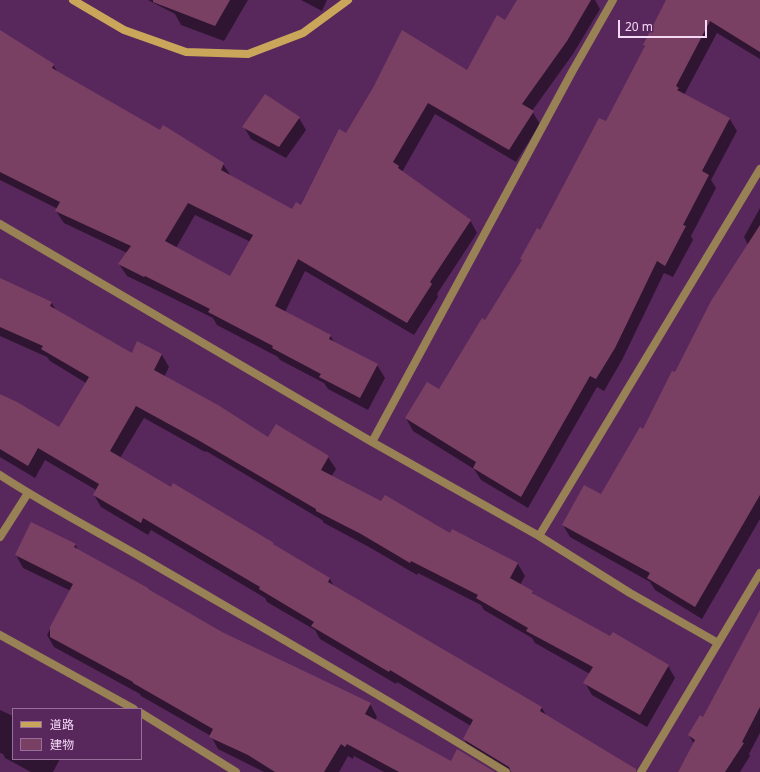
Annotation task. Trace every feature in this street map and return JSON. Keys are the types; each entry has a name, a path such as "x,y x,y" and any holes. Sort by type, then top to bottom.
{"street":[{"path":"73,0 124,30 186,52 248,54 303,32 348,0"},
{"path":"372,442 572,72 613,0"},
{"path":"539,536 760,169"},
{"path":"0,224 372,442 539,536 630,593 718,643"},
{"path":"0,476 28,494 133,552 458,742 506,772"},
{"path":"0,537 28,494"},
{"path":"641,772 760,573"},
{"path":"0,635 132,708"},
{"path":"142,714 236,772"}],"building":[{"path":"153,0 230,0 215,26 153,2"},
{"path":"517,0 591,0 567,41 522,104 534,111 509,150 428,103 393,162 399,166 398,168 471,220 430,282 432,284 407,323 298,259 275,306 331,335 329,339 378,364 360,398 319,377 321,374 272,348 273,346 208,312 210,309 118,264 131,246 55,211 60,202 0,172 0,30 54,64 52,68 160,130 163,125 224,163 221,170 292,209 296,202 301,205 339,129 346,133 374,86 402,30 467,70 497,15 505,20","holes":["188,203 253,235 230,276 165,241"]},
{"path":"666,0 760,0 760,52 710,21 676,86 679,88 677,90 730,118 702,171 709,175 683,225 686,226 665,266 657,261 615,348 596,379 590,376 521,497 473,468 476,462 405,418 427,382 439,389 482,318 485,320 522,260 520,259 537,228 540,230 599,118 606,121 645,46 643,45"},
{"path":"265,94 300,117 279,147 242,127"},
{"path":"760,225 760,495 695,607 647,578 650,573 562,525 584,485 601,494 640,427 643,429 672,371 675,372 711,301"},
{"path":"0,278 52,302 50,306 132,353 137,341 162,354 154,370 218,405 268,437 276,424 329,456 321,470 381,501 385,495 450,533 452,529 518,563 510,578 533,591 532,593 610,636 613,632 669,665 640,715 583,683 593,667 526,631 528,628 476,598 478,595 411,561 410,563 361,534 316,511 316,509 198,440 136,406 110,451 171,487 173,483 274,543 273,544 330,578 328,582 542,707 540,711 636,769 636,772 511,772 509,767 463,739 473,720 390,670 389,672 311,626 314,622 259,589 260,587 143,518 141,523 93,495 99,484 38,448 28,466 0,449 0,394 17,402 59,427 89,377 41,349 43,346 0,327"},
{"path":"31,522 76,544 74,547 148,588 222,632 371,703 365,714 451,761 457,749 495,772 399,772 347,744 345,747 341,744 324,772 275,772 248,755 209,737 213,729 133,682 50,637 50,627 73,584 15,555"},
{"path":"760,610 760,707 742,742 744,743 725,772 678,772 695,740 688,735 700,715 703,717"}]}
